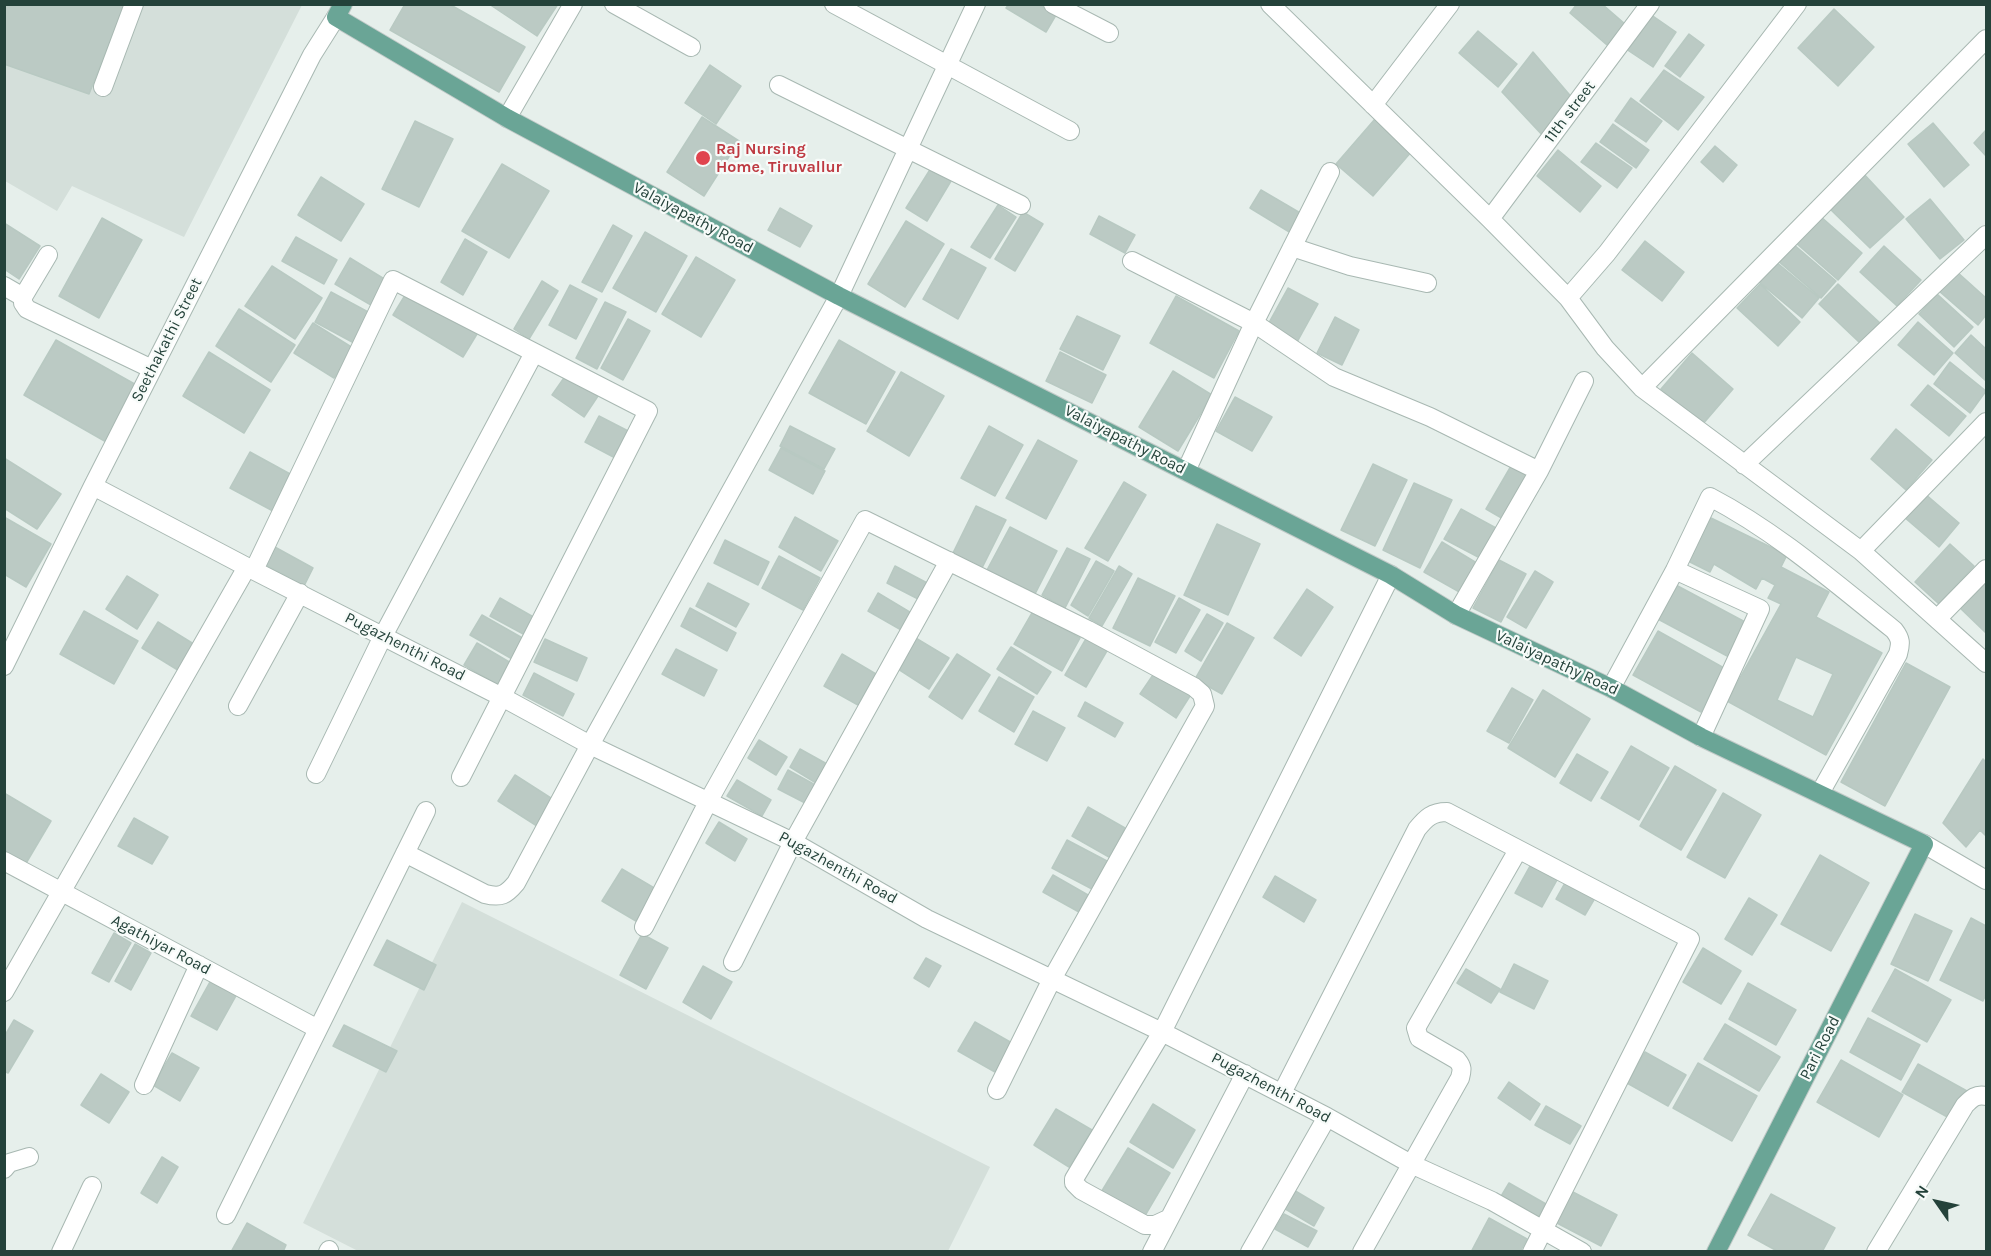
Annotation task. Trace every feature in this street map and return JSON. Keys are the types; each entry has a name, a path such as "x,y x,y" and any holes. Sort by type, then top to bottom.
{"main road":[{"name":"Valaiyapathy Road","path":"340,11 507,118 839,296 1391,575 1456,615 1611,688 1701,737 1924,844"},
{"name":"Pari Road","path":"1716,1251 1924,844"}],"street":[{"path":"103,87 134,4"},
{"path":"507,118 573,4"},
{"path":"614,4 691,47"},
{"path":"834,4 1071,131"},
{"path":"405,853 485,894 497,897 507,894 516,883 839,296 976,4"},
{"path":"1053,4 1109,33"},
{"path":"1270,4 1568,298 1605,348 1642,388 1861,551 1986,663"},
{"path":"1373,105 1450,4"},
{"name":"11th street","path":"1490,219 1650,4"},
{"path":"1568,298 1607,253 1797,4"},
{"name":"Seethakathi Street","path":"4,666 312,55 340,11"},
{"path":"1642,388 1986,39"},
{"path":"779,85 1021,205"},
{"path":"1186,471 1254,323 1330,172"},
{"path":"1744,465 1986,235"},
{"path":"1292,247 1350,266 1427,283"},
{"path":"48,255 23,297 23,303 27,309 152,369"},
{"path":"1132,261 1254,323 1334,377 1430,417 1539,471"},
{"path":"4,992 251,569 393,280 648,411 461,777"},
{"path":"4,286 23,297"},
{"path":"316,774 383,636 534,353"},
{"path":"1456,615 1539,471 1584,381"},
{"path":"1861,551 1986,422"},
{"name":"Pugazhenthi Road","path":"93,486 502,697 590,746 709,800 793,842 927,919 1245,1074 1411,1164 1492,1201 1582,1251"},
{"path":"1611,688 1675,570 1710,497 1740,513 1803,557 1900,637 1901,644 1898,654 1820,793"},
{"path":"644,927 709,800 864,520 1088,630 1194,687 1202,694 1205,706 1052,979 997,1090"},
{"path":"733,962 793,842 949,561"},
{"path":"1938,618 1986,569"},
{"path":"1675,570 1760,609 1701,737"},
{"path":"1168,1219 1155,1225 1145,1225 1076,1187 1074,1179 1162,1032 1391,575"},
{"path":"238,706 300,593"},
{"path":"226,1215 426,812"},
{"path":"1282,1093 1417,829 1428,817 1437,812 1447,812 1690,939 1532,1251"},
{"path":"1924,844 1986,880"},
{"path":"1362,1251 1462,1070 1457,1060 1419,1038 1416,1028 1518,850"},
{"name":"Agathiyar Road","path":"4,861 318,1029"},
{"path":"144,1085 199,965"},
{"path":"1152,1251 1245,1074"},
{"path":"1876,1251 1965,1105 1973,1098 1980,1095 1986,1096"},
{"path":"1250,1251 1327,1117"},
{"path":"4,1168 9,1162 29,1157"},
{"path":"61,1251 92,1186"}],"shaded area":[{"path":"5,5 302,5 184,237 72,186 57,211 5,181"},
{"path":"462,902 990,1167 948,1251 360,1252 303,1223"}],"building":[{"path":"4,4 125,4 89,94 4,64"},
{"path":"405,4 449,4 525,47 499,92 390,30"},
{"path":"489,4 558,4 537,36"},
{"path":"1009,4 1038,4 1056,15 1046,32 1006,8"},
{"path":"1577,4 1602,4 1625,24 1607,45 1570,13"},
{"path":"1834,9 1874,47 1838,86 1798,48"},
{"path":"1650,14 1676,32 1653,67 1626,49"},
{"path":"1478,31 1517,64 1498,87 1459,53"},
{"path":"1689,34 1704,45 1680,77 1665,66"},
{"path":"1533,52 1574,100 1545,138 1502,92"},
{"path":"710,65 741,86 716,124 685,103"},
{"path":"1664,70 1704,97 1678,130 1640,101"},
{"path":"1631,98 1662,121 1646,142 1615,121"},
{"path":"702,117 739,141 704,196 667,172"},
{"path":"1375,119 1412,151 1373,196 1336,164"},
{"path":"415,121 453,139 419,207 382,189"},
{"path":"1933,123 1969,165 1944,187 1908,144"},
{"path":"1613,124 1649,150 1636,168 1600,142"},
{"path":"1986,130 1986,156 1974,143"},
{"path":"1596,143 1632,168 1617,188 1581,162"},
{"path":"1715,146 1737,165 1723,182 1701,162"},
{"path":"1558,150 1601,186 1580,212 1537,176"},
{"path":"502,164 549,191 509,258 462,231"},
{"path":"931,168 951,181 927,221 906,208"},
{"path":"1862,172 1904,217 1870,248 1828,207"},
{"path":"321,177 364,204 341,241 298,215"},
{"path":"1261,190 1302,214 1291,233 1250,208"},
{"path":"1930,199 1964,240 1940,259 1906,219"},
{"path":"998,205 1016,217 990,258 971,247"},
{"path":"780,208 812,226 800,247 768,230"},
{"path":"1023,212 1043,224 1015,271 995,259"},
{"path":"1099,216 1135,235 1125,253 1090,234"},
{"path":"1820,216 1862,253 1838,280 1796,243"},
{"path":"102,218 142,240 99,318 59,296"},
{"path":"906,221 944,244 905,307 868,284"},
{"path":"4,223 40,246 19,279 4,269"},
{"path":"613,225 632,236 602,292 582,282"},
{"path":"645,232 687,256 656,312 613,288"},
{"path":"296,237 337,260 324,284 282,261"},
{"path":"465,239 487,252 463,295 441,282"},
{"path":"1645,241 1684,272 1662,301 1622,270"},
{"path":"1792,243 1836,281 1821,298 1777,260"},
{"path":"1884,246 1921,280 1897,306 1860,272"},
{"path":"951,249 986,268 958,319 923,299"},
{"path":"696,257 735,280 701,337 662,314"},
{"path":"350,258 386,280 371,305 335,284"},
{"path":"1775,261 1819,298 1802,318 1758,281"},
{"path":"272,266 322,298 295,339 245,306"},
{"path":"1956,271 1986,298 1986,315 1978,325 1939,291"},
{"path":"542,281 558,291 529,339 514,329"},
{"path":"1760,284 1800,322 1778,346 1737,308"},
{"path":"1838,284 1880,323 1860,343 1819,304"},
{"path":"570,285 597,299 576,339 549,325"},
{"path":"1288,288 1318,304 1296,344 1266,328"},
{"path":"331,292 370,313 354,343 315,322"},
{"path":"407,292 477,334 463,357 393,315"},
{"path":"1937,294 1973,327 1954,347 1919,314"},
{"path":"1176,296 1239,331 1214,378 1150,343"},
{"path":"605,302 626,312 597,369 576,358"},
{"path":"239,309 295,345 271,382 216,346"},
{"path":"1077,316 1120,336 1103,370 1060,349"},
{"path":"1335,317 1359,330 1342,365 1317,353"},
{"path":"628,319 650,331 623,380 601,368"},
{"path":"1918,322 1953,353 1934,375 1898,345"},
{"path":"313,323 353,348 334,378 294,353"},
{"path":"1971,335 1986,349 1986,381 1955,353"},
{"path":"56,340 140,387 108,443 24,395"},
{"path":"839,340 895,372 866,424 809,393"},
{"path":"209,352 270,390 244,433 183,396"},
{"path":"1060,352 1106,375 1092,403 1046,381"},
{"path":"1692,353 1733,389 1702,425 1661,389"},
{"path":"1950,362 1986,391 1970,413 1934,384"},
{"path":"1173,371 1212,395 1178,451 1139,427"},
{"path":"901,372 944,396 909,456 867,431"},
{"path":"566,375 598,396 584,417 552,395"},
{"path":"1928,385 1966,416 1949,436 1911,405"},
{"path":"1235,397 1272,417 1252,451 1216,431"},
{"path":"599,416 634,434 619,460 585,442"},
{"path":"790,426 835,449 824,469 780,446"},
{"path":"989,426 1023,445 995,496 961,478"},
{"path":"1896,429 1932,460 1906,490 1871,459"},
{"path":"1038,440 1077,461 1046,519 1006,498"},
{"path":"781,448 825,471 813,494 769,470"},
{"path":"250,452 292,475 273,511 230,488"},
{"path":"4,458 61,494 37,529 4,508"},
{"path":"1373,464 1407,480 1375,546 1341,530"},
{"path":"1511,466 1530,477 1505,520 1486,509"},
{"path":"1124,482 1146,495 1108,561 1085,548"},
{"path":"1414,483 1452,500 1420,568 1383,550"},
{"path":"1924,493 1959,523 1939,547 1904,517"},
{"path":"976,506 1006,520 980,572 951,557"},
{"path":"1461,509 1496,528 1480,558 1444,539"},
{"path":"4,517 51,544 26,587 4,574"},
{"path":"795,517 838,541 821,571 779,547"},
{"path":"1711,518 1787,555 1781,567 1829,592 1816,617 1882,653 1826,755 1727,701 1781,604 1768,598 1775,585 1762,578 1756,589 1714,564 1710,572 1688,561","holes":["1796,657 1833,674 1813,717 1777,700"]},
{"path":"1217,524 1260,544 1228,615 1184,595"},
{"path":"1010,527 1057,551 1035,594 987,570"},
{"path":"725,540 769,562 758,585 714,563"},
{"path":"1442,542 1480,565 1463,594 1424,572"},
{"path":"1950,544 1974,566 1939,604 1915,582"},
{"path":"273,546 313,568 304,586 264,564"},
{"path":"1067,548 1090,559 1065,608 1042,595"},
{"path":"779,556 820,578 803,610 762,588"},
{"path":"1499,560 1526,574 1501,622 1473,608"},
{"path":"1096,561 1114,571 1088,616 1071,605"},
{"path":"895,566 931,585 922,601 887,583"},
{"path":"1119,566 1132,574 1102,626 1089,618"},
{"path":"1535,571 1553,582 1526,628 1507,617"},
{"path":"127,576 158,595 137,629 106,609"},
{"path":"1986,577 1986,633 1958,606"},
{"path":"1138,578 1175,596 1150,646 1113,628"},
{"path":"708,583 749,604 736,627 696,606"},
{"path":"1674,584 1747,623 1729,657 1656,618"},
{"path":"1307,589 1333,607 1301,656 1274,638"},
{"path":"878,593 913,614 903,631 868,611"},
{"path":"500,598 537,619 527,636 490,616"},
{"path":"1179,598 1200,610 1176,653 1155,642"},
{"path":"690,608 736,633 727,651 681,626"},
{"path":"84,611 138,641 114,684 60,654"},
{"path":"1033,611 1080,638 1062,671 1014,644"},
{"path":"1207,614 1223,623 1201,661 1185,651"},
{"path":"482,615 526,640 514,660 470,635"},
{"path":"158,622 197,646 181,672 142,648"},
{"path":"1227,623 1254,638 1222,694 1195,679"},
{"path":"1658,631 1724,668 1701,712 1633,675"},
{"path":"914,637 949,658 929,689 895,667"},
{"path":"1087,637 1108,649 1086,687 1065,675"},
{"path":"545,639 587,658 577,681 534,662"},
{"path":"477,643 511,663 498,685 464,665"},
{"path":"1011,647 1051,672 1037,694 997,669"},
{"path":"676,649 717,670 704,696 662,674"},
{"path":"842,654 876,674 858,705 824,686"},
{"path":"957,654 990,675 962,719 929,697"},
{"path":"1906,663 1950,687 1885,806 1841,782"},
{"path":"1155,672 1190,696 1176,718 1140,694"},
{"path":"534,673 574,694 563,716 523,695"},
{"path":"999,677 1034,697 1014,732 979,711"},
{"path":"1512,688 1533,700 1509,743 1487,731"},
{"path":"1543,690 1590,719 1555,777 1508,748"},
{"path":"1085,702 1123,723 1115,737 1078,716"},
{"path":"1033,711 1065,728 1047,761 1015,744"},
{"path":"759,740 787,757 776,775 748,758"},
{"path":"1631,746 1669,768 1639,820 1601,798"},
{"path":"800,749 827,764 816,783 790,767"},
{"path":"1577,754 1608,772 1591,801 1560,783"},
{"path":"1983,759 1986,762 1986,836 1980,830 1966,847 1943,823"},
{"path":"1675,766 1716,790 1681,850 1640,826"},
{"path":"788,770 819,787 809,805 778,789"},
{"path":"515,775 554,800 537,826 498,801"},
{"path":"737,780 771,800 762,816 727,796"},
{"path":"4,793 51,821 25,865 4,853"},
{"path":"1723,793 1761,815 1725,878 1687,857"},
{"path":"1088,807 1125,828 1109,857 1072,836"},
{"path":"134,818 168,837 152,864 118,846"},
{"path":"719,822 747,839 735,861 706,843"},
{"path":"1067,840 1107,861 1092,889 1052,868"},
{"path":"1820,855 1869,883 1831,951 1781,924"},
{"path":"1530,866 1557,880 1542,907 1515,893"},
{"path":"622,869 661,892 641,924 602,901"},
{"path":"1053,875 1088,895 1079,912 1043,892"},
{"path":"1275,876 1316,900 1304,922 1263,897"},
{"path":"1566,881 1595,898 1585,915 1556,899"},
{"path":"1749,898 1777,915 1752,955 1725,939"},
{"path":"1915,914 1952,931 1928,981 1891,964"},
{"path":"1971,918 1986,926 1986,994 1983,1001 1940,980"},
{"path":"114,933 131,943 109,982 92,973"},
{"path":"642,934 668,948 646,989 620,975"},
{"path":"387,940 436,965 424,990 374,965"},
{"path":"135,944 151,953 131,990 115,981"},
{"path":"1703,948 1741,971 1721,1004 1683,982"},
{"path":"926,958 941,966 929,987 914,978"},
{"path":"1514,964 1548,981 1534,1009 1500,992"},
{"path":"703,966 732,982 711,1019 683,1002"},
{"path":"1466,969 1500,989 1491,1003 1457,983"},
{"path":"1895,969 1951,1000 1927,1042 1872,1011"},
{"path":"211,980 237,994 217,1030 191,1016"},
{"path":"1748,983 1796,1010 1776,1045 1729,1019"},
{"path":"1868,1018 1920,1045 1901,1080 1850,1052"},
{"path":"14,1020 33,1031 8,1073 4,1071 4,1037"},
{"path":"975,1022 1012,1043 995,1072 958,1051"},
{"path":"1725,1024 1780,1057 1759,1091 1704,1059"},
{"path":"344,1025 397,1051 386,1072 333,1046"},
{"path":"1645,1052 1686,1075 1668,1106 1627,1083"},
{"path":"172,1053 199,1068 180,1101 153,1085"},
{"path":"1841,1060 1903,1095 1879,1137 1817,1102"},
{"path":"1698,1063 1757,1096 1732,1141 1673,1108"},
{"path":"1918,1064 1967,1091 1951,1119 1902,1092"},
{"path":"101,1074 129,1092 109,1123 81,1105"},
{"path":"1509,1082 1540,1104 1530,1120 1498,1098"},
{"path":"1153,1104 1195,1130 1173,1168 1130,1142"},
{"path":"1546,1106 1581,1126 1570,1144 1535,1125"},
{"path":"1056,1109 1092,1130 1069,1167 1034,1145"},
{"path":"1128,1148 1170,1173 1143,1219 1100,1194"},
{"path":"162,1157 178,1167 157,1203 141,1193"},
{"path":"1509,1183 1546,1204 1537,1219 1500,1198"},
{"path":"1292,1189 1324,1208 1314,1226 1282,1207"},
{"path":"1571,1191 1617,1215 1601,1246 1555,1222"},
{"path":"1771,1194 1835,1228 1822,1252 1779,1252 1748,1235"},
{"path":"1284,1214 1317,1231 1308,1247 1275,1229"},
{"path":"1489,1218 1527,1239 1520,1252 1471,1252"},
{"path":"247,1223 286,1245 283,1252 235,1252 232,1250"}],"place":[{"name":"Raj Nursing Home, Tiruvallur","path":"703,158"}]}
